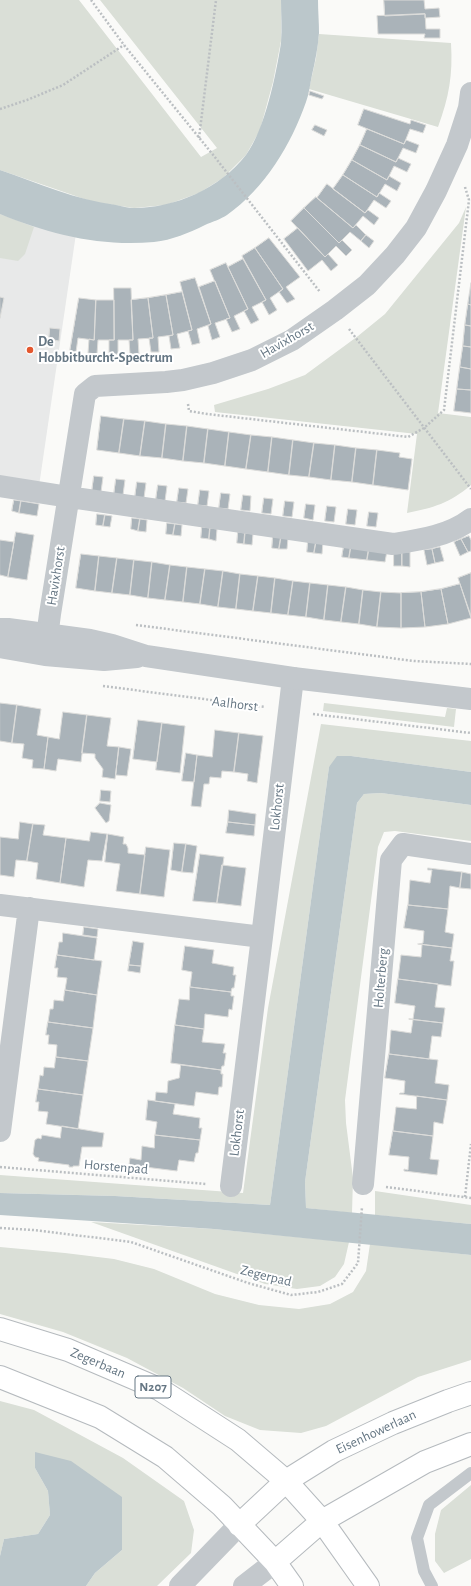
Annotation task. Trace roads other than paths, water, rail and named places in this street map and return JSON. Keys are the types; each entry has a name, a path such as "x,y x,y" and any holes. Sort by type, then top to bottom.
{"main road":[{"name":"Zegerbaan","path":"0,1329 68,1350 158,1389 238,1440 286,1481"},
{"path":"0,1377 100,1417 165,1457 222,1506 275,1562 292,1586"},
{"name":"Eisenhowerlaan","path":"239,1525 286,1481 334,1451 393,1423 448,1401 471,1394"},
{"path":"275,1562 322,1521 425,1462 471,1444"},
{"name":"N207","path":"286,1481 322,1521 368,1586"}],"street":[{"name":"Havixhorst","path":"46,645 86,394 95,386 183,380 213,373 252,360 292,340 335,310 366,285 395,255 416,228 457,145 469,108 471,93"},
{"path":"0,486 69,498 393,544 424,539 446,532 471,519"},
{"path":"0,629 8,629 46,645 104,660 146,656 293,678 471,699"},
{"path":"0,647 46,645"},
{"name":"Lokhorst","path":"231,1186 293,678"},
{"name":"Holterberg","path":"363,1184 391,860 403,844 471,854"},
{"path":"0,905 262,937"},
{"path":"0,1131 29,908"},
{"path":"180,1586 239,1525"},
{"path":"244,1586 275,1562"}],"lane":[{"path":"432,1586 424,1571 417,1538 428,1505 471,1473"}],"place":[{"name":"De Hobbitburcht-Spectrum","path":"30,350"}]}
